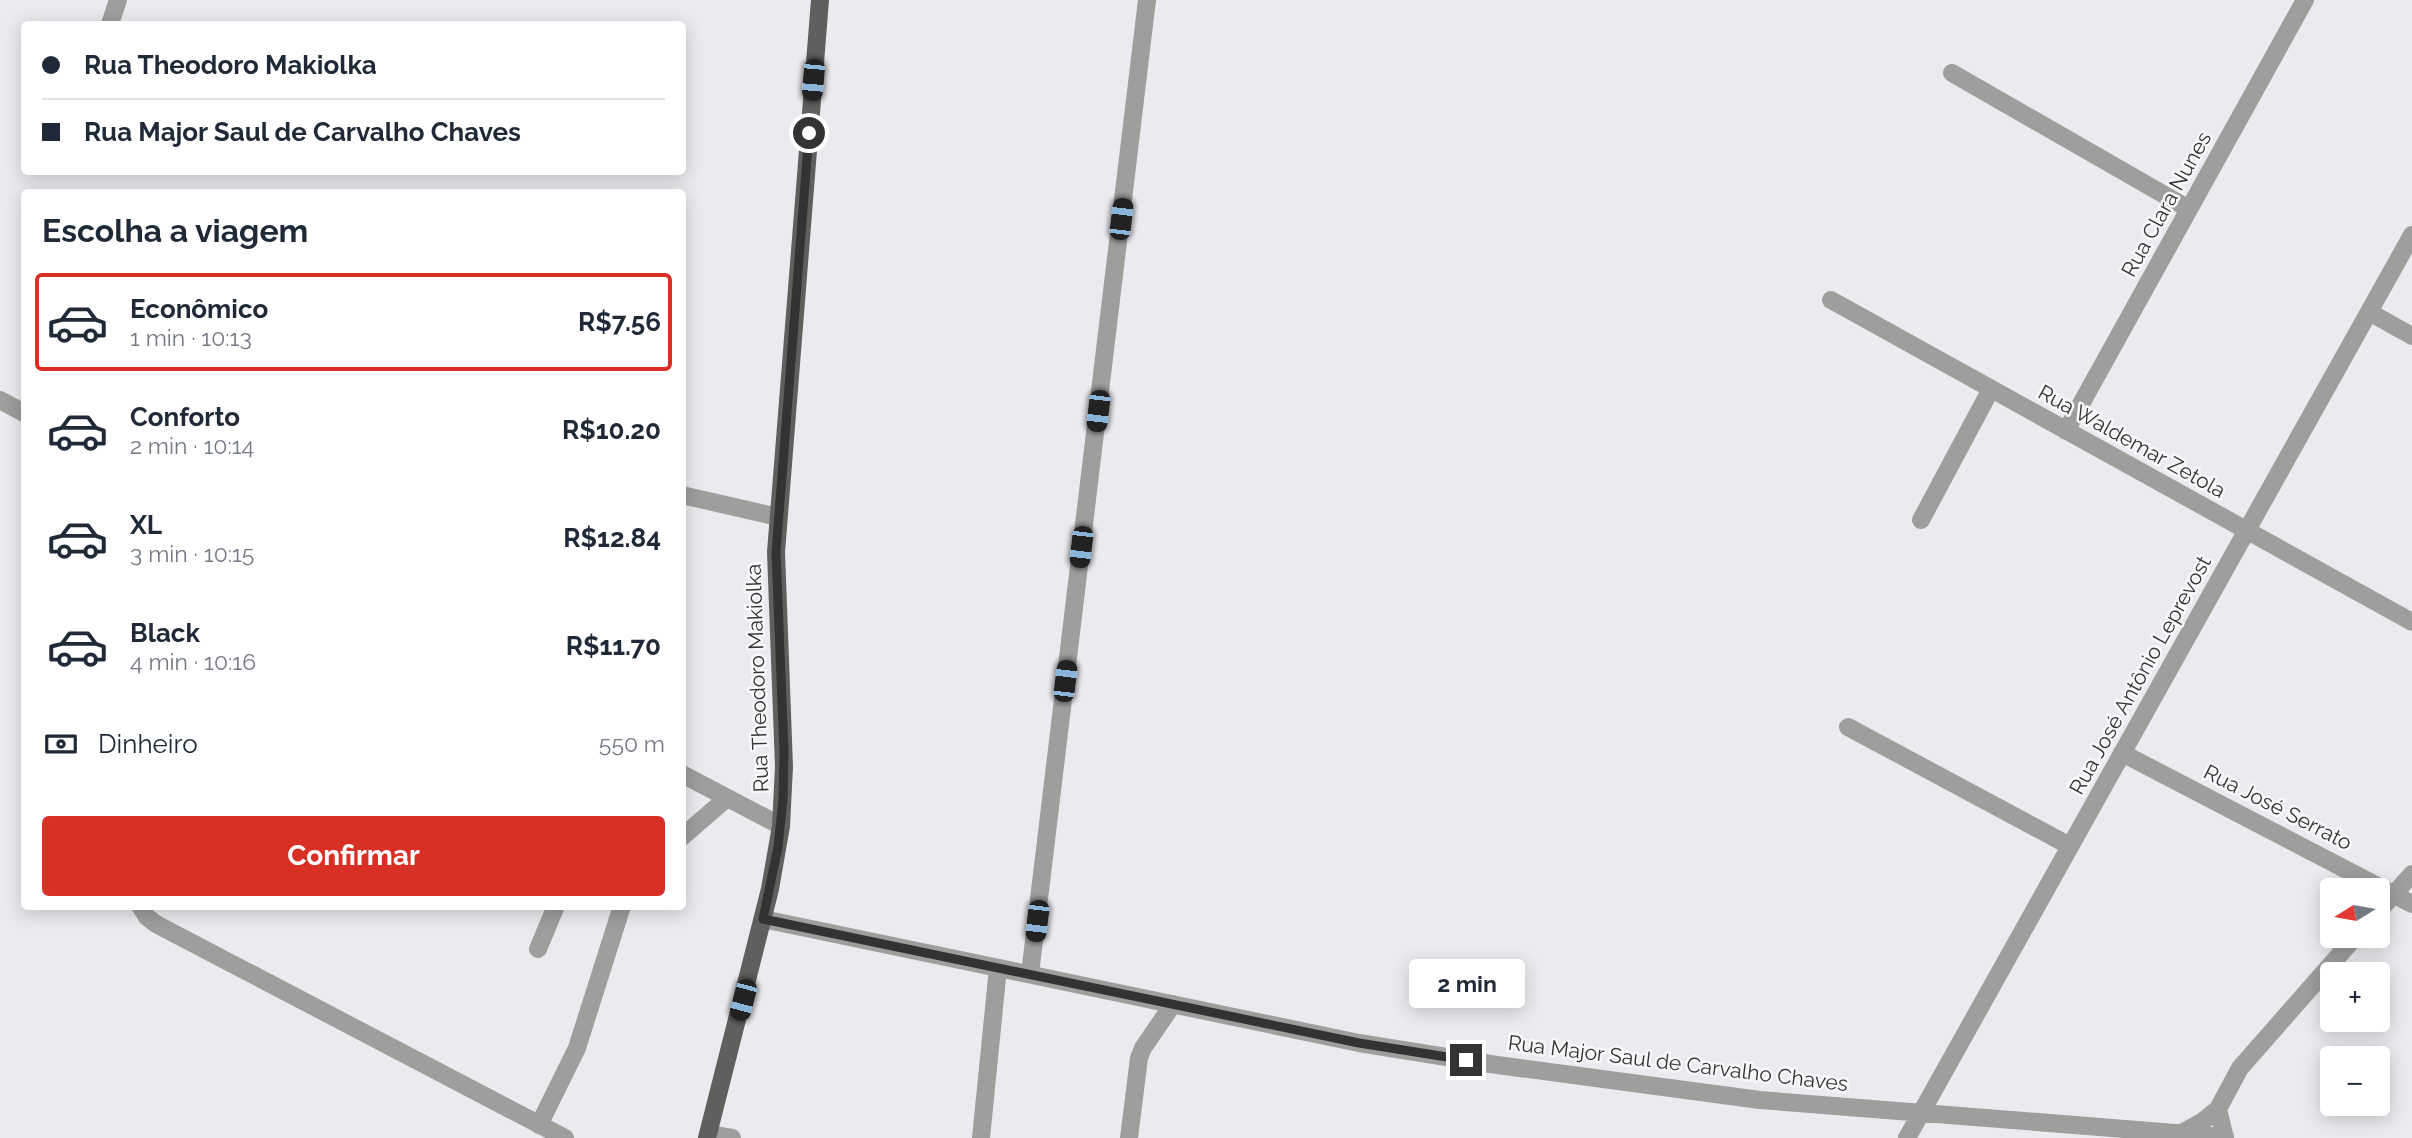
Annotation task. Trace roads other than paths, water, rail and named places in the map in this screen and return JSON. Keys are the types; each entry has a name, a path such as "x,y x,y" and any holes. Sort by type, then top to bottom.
{"main road":[{"name":"Rua Theodoro Makiolka","path":"708,1136 775,869 781,826 784,767 775,580 820,0"}],"street":[{"path":"111,21 118,0"},
{"path":"1030,974 1147,0"},
{"name":"Rua Clara Nunes","path":"2066,430 2305,0"},
{"path":"1952,73 2189,209"},
{"name":"Rua José Antônio Leprevost","path":"1907,1138 2412,235"},
{"name":"Rua Waldemar Zetola","path":"1831,300 2412,622"},
{"path":"2369,312 2412,336"},
{"path":"1921,520 1991,389"},
{"path":"0,400 21,410"},
{"path":"686,496 778,517"},
{"path":"1847,727 2070,846"},
{"name":"Rua José Serrato","path":"2122,753 2396,893 2412,904"},
{"path":"686,776 781,826"},
{"path":"686,834 727,798"},
{"path":"2390,899 2412,874"},
{"path":"143,910 156,923 565,1138"},
{"path":"537,949 554,910"},
{"path":"539,1125 577,1048 621,910"},
{"name":"Rua Major Saul de Carvalho Chaves","path":"763,919 1359,1043 1490,1064 1760,1100 1922,1111 2029,1130 2225,1137"},
{"path":"2180,1134 2218,1109 2240,1068 2345,948"},
{"path":"981,1138 999,968"},
{"path":"1129,1138 1139,1058 1173,1004"},
{"path":"2218,1109 2225,1137"},
{"path":"708,1136 732,1138"}]}
